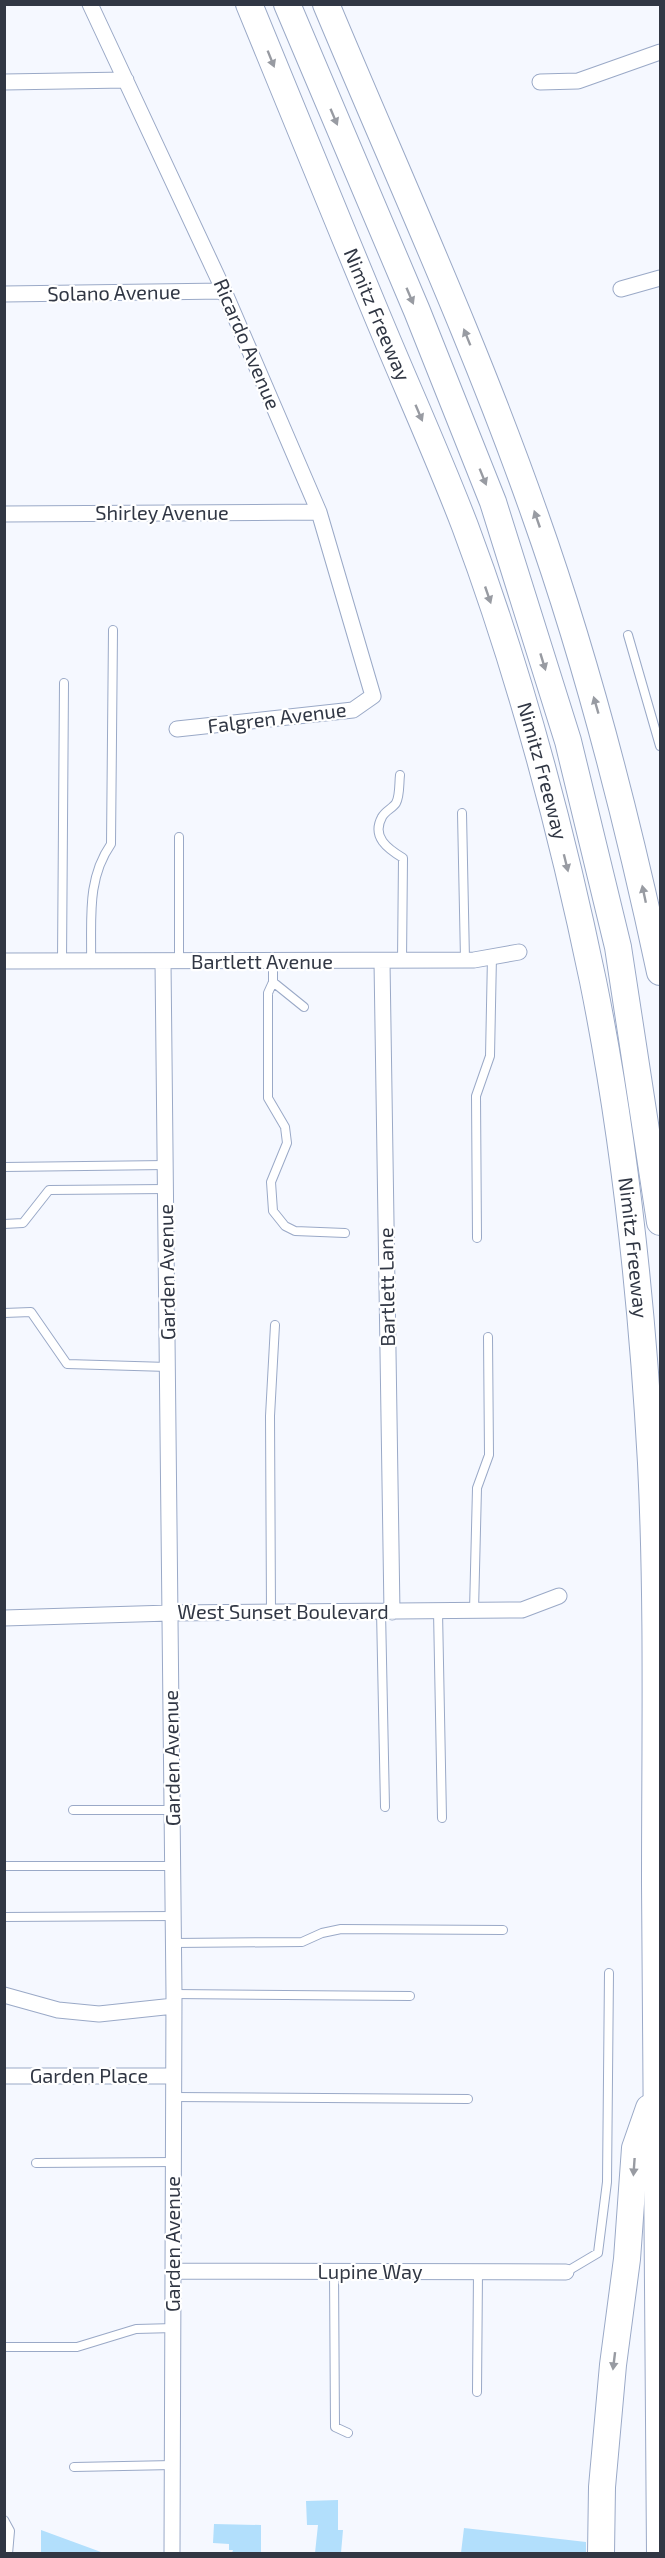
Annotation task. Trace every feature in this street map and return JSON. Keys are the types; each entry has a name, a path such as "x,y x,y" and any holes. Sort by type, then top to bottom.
{"highway":[{"name":"Nimitz Freeway","path":"249,4 466,529 504,640 538,754 594,986 630,1220 651,1465 655,1592 655,2091 660,2553"},
{"path":"287,4 417,311 493,502 568,741 618,947 660,1222"},
{"path":"326,4 447,288 535,514 572,623 606,741 635,853 660,972"},
{"path":"601,2553 603,2476 613,2365 627,2259 635,2148 655,2091"}],"street":[{"name":"Ricardo Avenue","path":"90,4 224,291 319,512 373,696"},
{"path":"540,82 578,81 660,52"},
{"path":"4,82 126,80"},
{"path":"621,289 660,278"},
{"name":"Solano Avenue","path":"4,294 224,291"},
{"name":"Shirley Avenue","path":"4,514 319,512"},
{"name":"Falgren Avenue","path":"177,729 353,710 373,696"},
{"name":"Bartlett Avenue","path":"4,962 382,962 465,960 519,952"},
{"name":"Garden Avenue","path":"171,962 166,1189 174,1916 172,2553"},
{"name":"Bartlett Lane","path":"382,962 386,1612"},
{"name":"West Sunset Boulevard","path":"4,1618 170,1613 522,1611 559,1596"},
{"path":"4,1995 58,2010 99,2014 174,2000"},
{"name":"Garden Place","path":"4,2076 173,2076"},
{"name":"Lupine Way","path":"174,2271 566,2272"}],"lane":[{"path":"92,962 93,888 96,871 111,844 113,630"},
{"path":"628,635 660,746"},
{"path":"62,962 64,683"},
{"path":"400,775 397,802 382,817 380,829 381,840 386,849 403,858 402,961"},
{"path":"462,813 465,960"},
{"path":"171,962 179,837"},
{"path":"477,1238 476,1096 490,1056 492,956"},
{"path":"273,962 273,982 268,993 268,1098 285,1127 287,1143 271,1182 273,1211 285,1226 295,1231 345,1233"},
{"path":"273,982 304,1007"},
{"path":"4,1167 166,1165"},
{"path":"4,1224 23,1223 49,1190 166,1189"},
{"path":"4,1313 31,1312 67,1364 168,1367"},
{"path":"271,1612 270,1416 275,1325"},
{"path":"474,1611 477,1488 489,1455 488,1337"},
{"path":"438,1611 442,1818"},
{"path":"385,1807 386,1612"},
{"path":"73,1810 172,1810"},
{"path":"4,1866 173,1866"},
{"path":"4,1917 174,1916"},
{"path":"174,1943 302,1942 322,1933 341,1929 503,1930"},
{"path":"566,2272 598,2253 606,2182 609,1973"},
{"path":"174,2000 410,1996"},
{"path":"173,2097 468,2099"},
{"path":"36,2163 173,2162"},
{"path":"334,2272 335,2427 348,2433"},
{"path":"477,2392 478,2272"},
{"path":"4,2347 77,2347 136,2329 174,2328"},
{"path":"74,2467 173,2465"},
{"path":"4,2520 10,2531 8,2553"}],"building":[{"path":"338,2500 338,2530 343,2530 341,2553 315,2553 318,2525 307,2525 306,2501"},
{"path":"214,2524 261,2525 261,2553 232,2553 233,2550 229,2550 229,2544 213,2543"},
{"path":"464,2528 586,2542 586,2553 461,2553"},
{"path":"41,2530 101,2552 101,2553 41,2553"}]}
